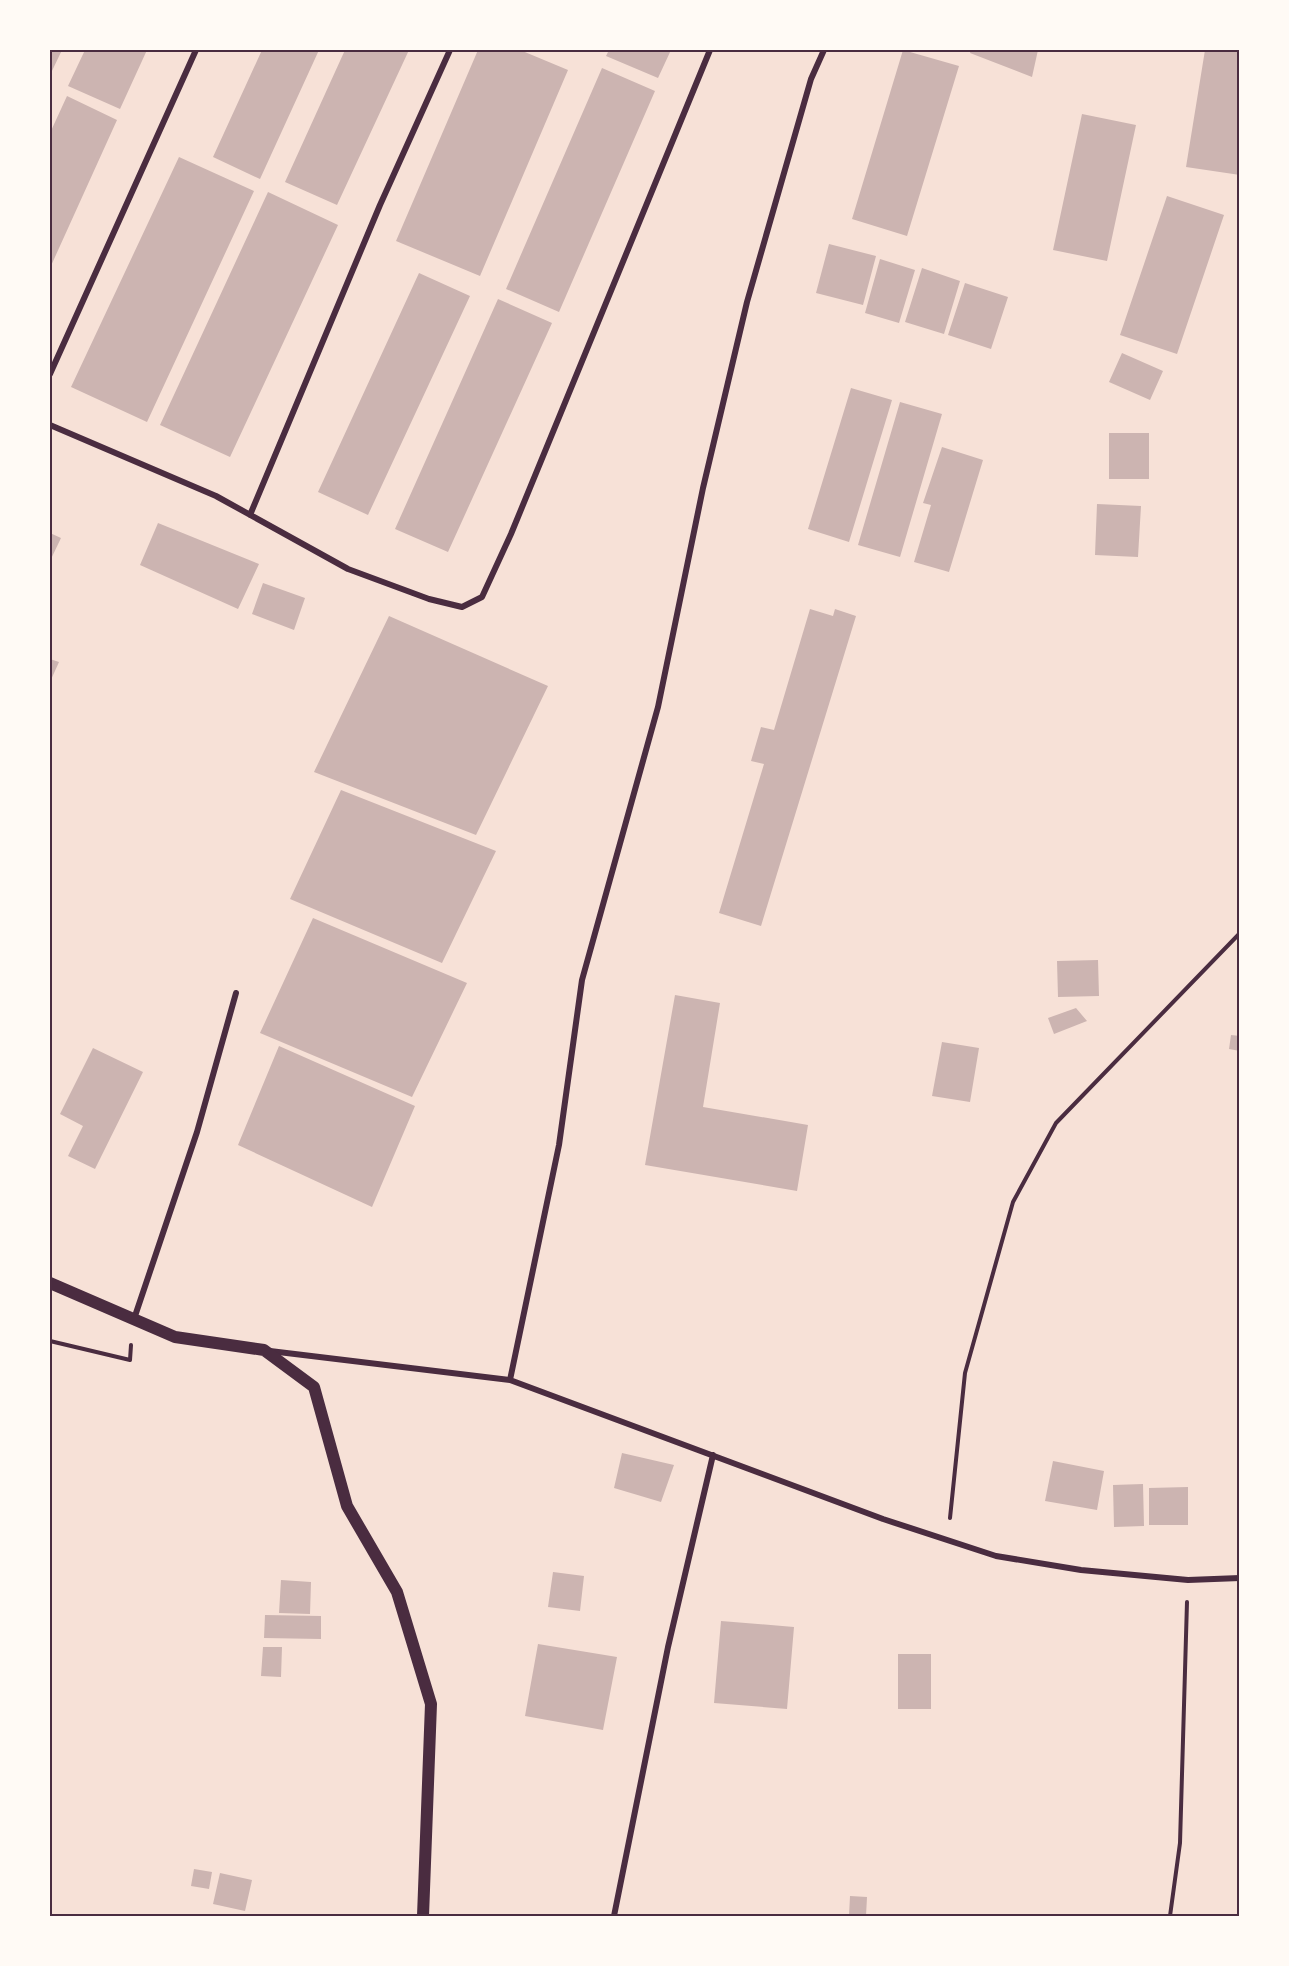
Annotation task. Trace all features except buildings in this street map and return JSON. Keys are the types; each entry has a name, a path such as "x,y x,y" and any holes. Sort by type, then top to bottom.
{"main road":[{"path":"50,1282 175,1337 264,1350 315,1388 347,1506 397,1592 431,1704 423,1917"}],"street":[{"path":"50,374 196,50"},
{"path":"250,515 380,205 450,50"},
{"path":"50,425 216,496 348,569 429,599 462,607 482,597 511,534 710,50"},
{"path":"510,1380 559,1145 582,980 658,707 703,488 747,302 811,78 824,50"},
{"path":"134,1319 197,1132 236,993"},
{"path":"264,1350 510,1380 883,1518 1007,1558 1081,1570 1188,1580 1239,1578"},
{"path":"614,1917 668,1647 712,1455"}],"path":[{"path":"948,1540 965,1373 1013,1202 1056,1123 1239,933"},
{"path":"50,1341 130,1360 134,1319"},
{"path":"1170,1917 1180,1843 1188,1580"}]}
